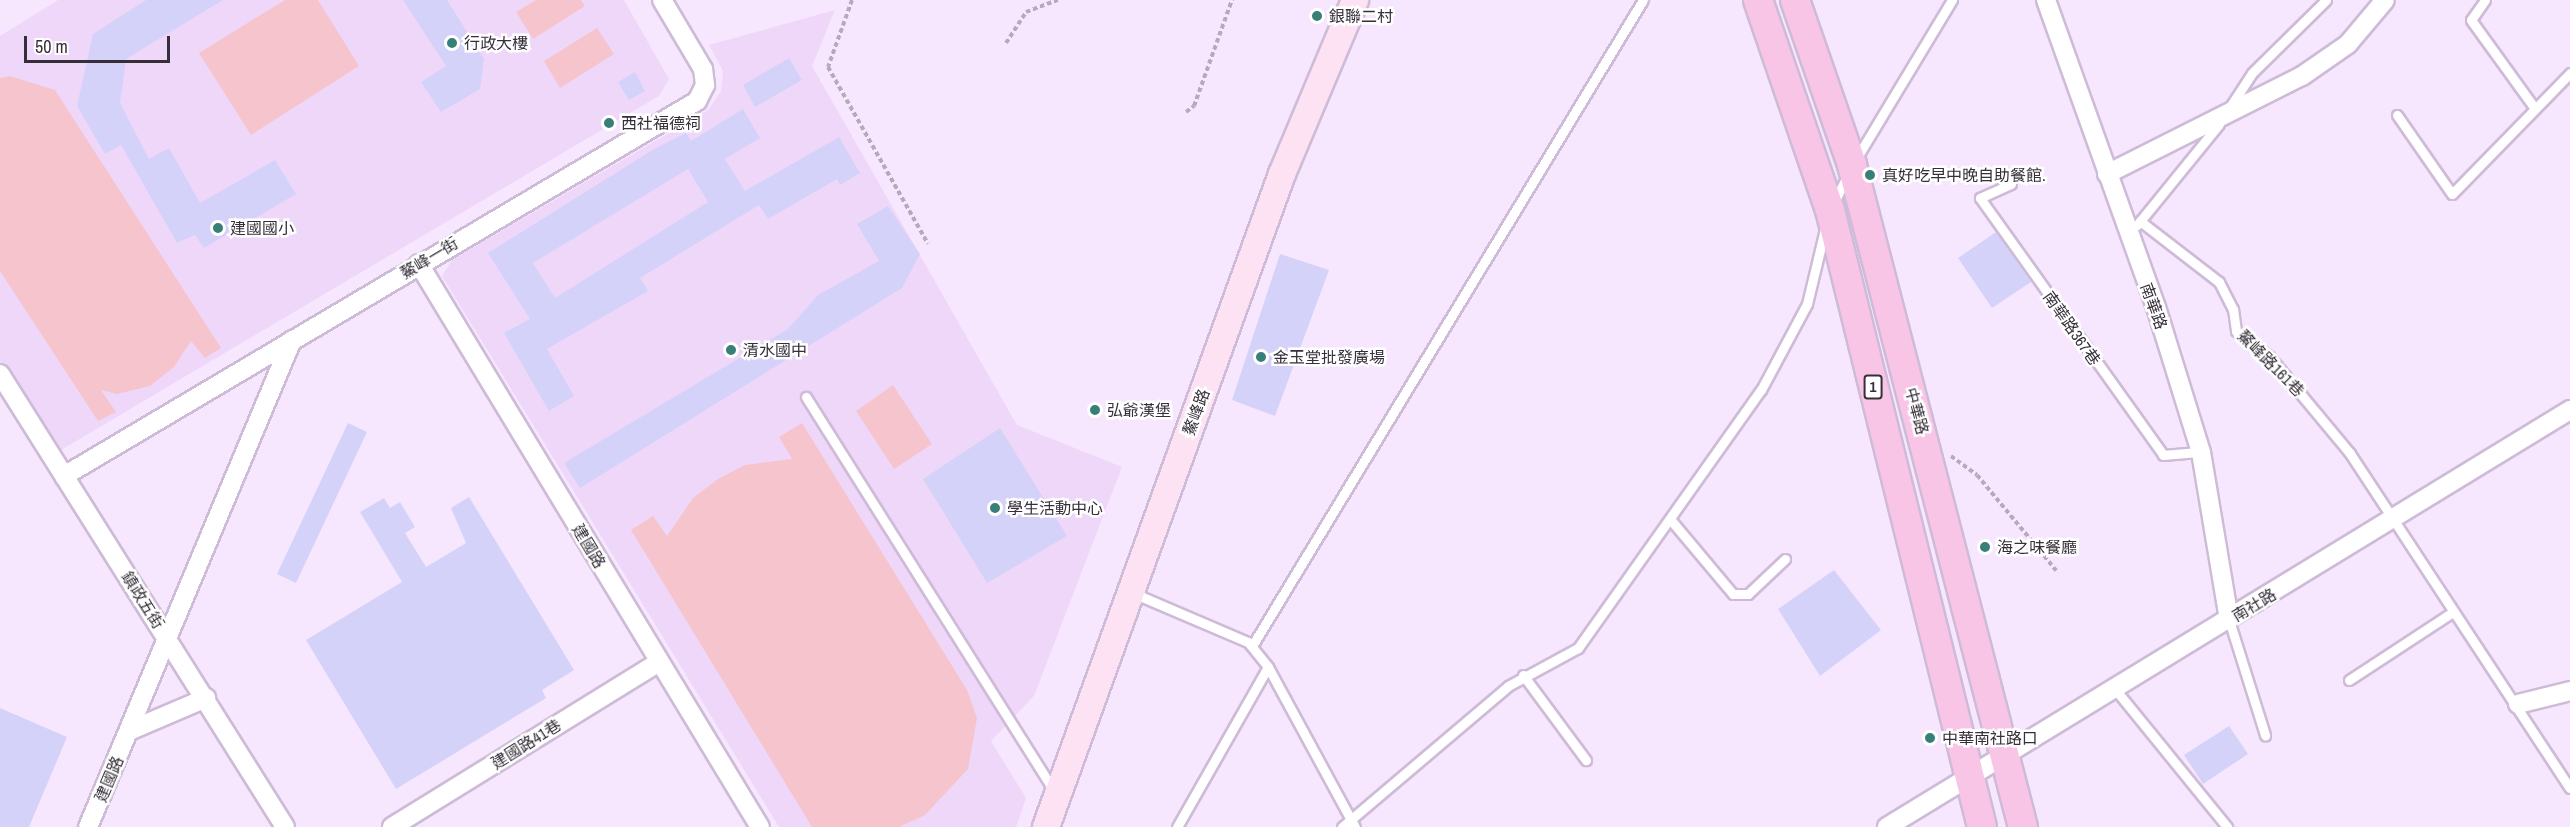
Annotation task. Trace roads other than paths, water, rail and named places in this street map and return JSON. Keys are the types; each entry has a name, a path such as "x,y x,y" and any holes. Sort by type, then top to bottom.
{"main road":[{"name":"1","path":"1758,0 1830,210 1982,827"},
{"name":"中華路","path":"1795,0 1852,165 2023,827"}],"street":[{"name":"鰲峰一街","path":"64,476 697,101 705,85 702,69 662,0"},
{"name":"鰲峰路","path":"1046,827 1133,593 1282,174 1355,0"},
{"name":"南華路","path":"2046,0 2107,174 2127,240 2156,307 2201,453 2229,620"},
{"path":"2107,174 2221,120 2348,44 2385,0"},
{"name":"建國路","path":"420,264 760,827"},
{"name":"建國路","path":"88,827 169,640 292,340"},
{"name":"鎮政五街","path":"0,374 206,698 285,827"},
{"name":"南社路","path":"1887,827 1971,779 2005,755 2392,521 2570,410"},
{"name":"建國路41巷","path":"392,827 659,662"},
{"path":"2518,704 2570,691"},
{"path":"129,731 206,698"}],"lane":[{"path":"1252,646 1643,0"},
{"path":"1342,827 1350,816 1523,675 1578,648 1761,390 1807,304 1830,210 1852,165 1909,63 1952,0"},
{"path":"2127,240 2139,221 2221,120 2252,73 2326,0"},
{"path":"2485,0 2471,20 2475,31 2533,106"},
{"path":"2397,115 2452,194 2533,106 2570,73"},
{"name":"南華路367巷","path":"2011,184 1980,198 2163,455 2201,453"},
{"name":"鰲峰路161巷","path":"2139,221 2219,282 2233,309 2236,331 2270,357 2315,408 2392,521"},
{"path":"806,397 1057,796"},
{"path":"1670,519 1733,594 1748,594 1785,559"},
{"path":"2392,521 2518,704 2570,788"},
{"path":"1133,593 1252,646 1268,667 1355,827"},
{"path":"2349,680 2453,612"},
{"path":"2229,620 2265,735"},
{"path":"1177,827 1268,667"},
{"path":"1523,675 1586,760"},
{"path":"2115,689 2228,827"}],"place":[{"name":"銀聯二村","path":"1317,16"},
{"name":"行政大樓","path":"452,43"},
{"name":"西社福德祠","path":"609,123"},
{"name":"真好吃早中晚自助餐館.","path":"1870,175"},
{"name":"建國國小","path":"218,228"},
{"name":"清水國中","path":"731,350"},
{"name":"金玉堂批發廣場","path":"1261,357"},
{"name":"弘爺漢堡","path":"1095,410"},
{"name":"學生活動中心","path":"995,508"},
{"name":"海之味餐廳","path":"1985,547"},
{"name":"中華南社路口","path":"1930,738"}]}
